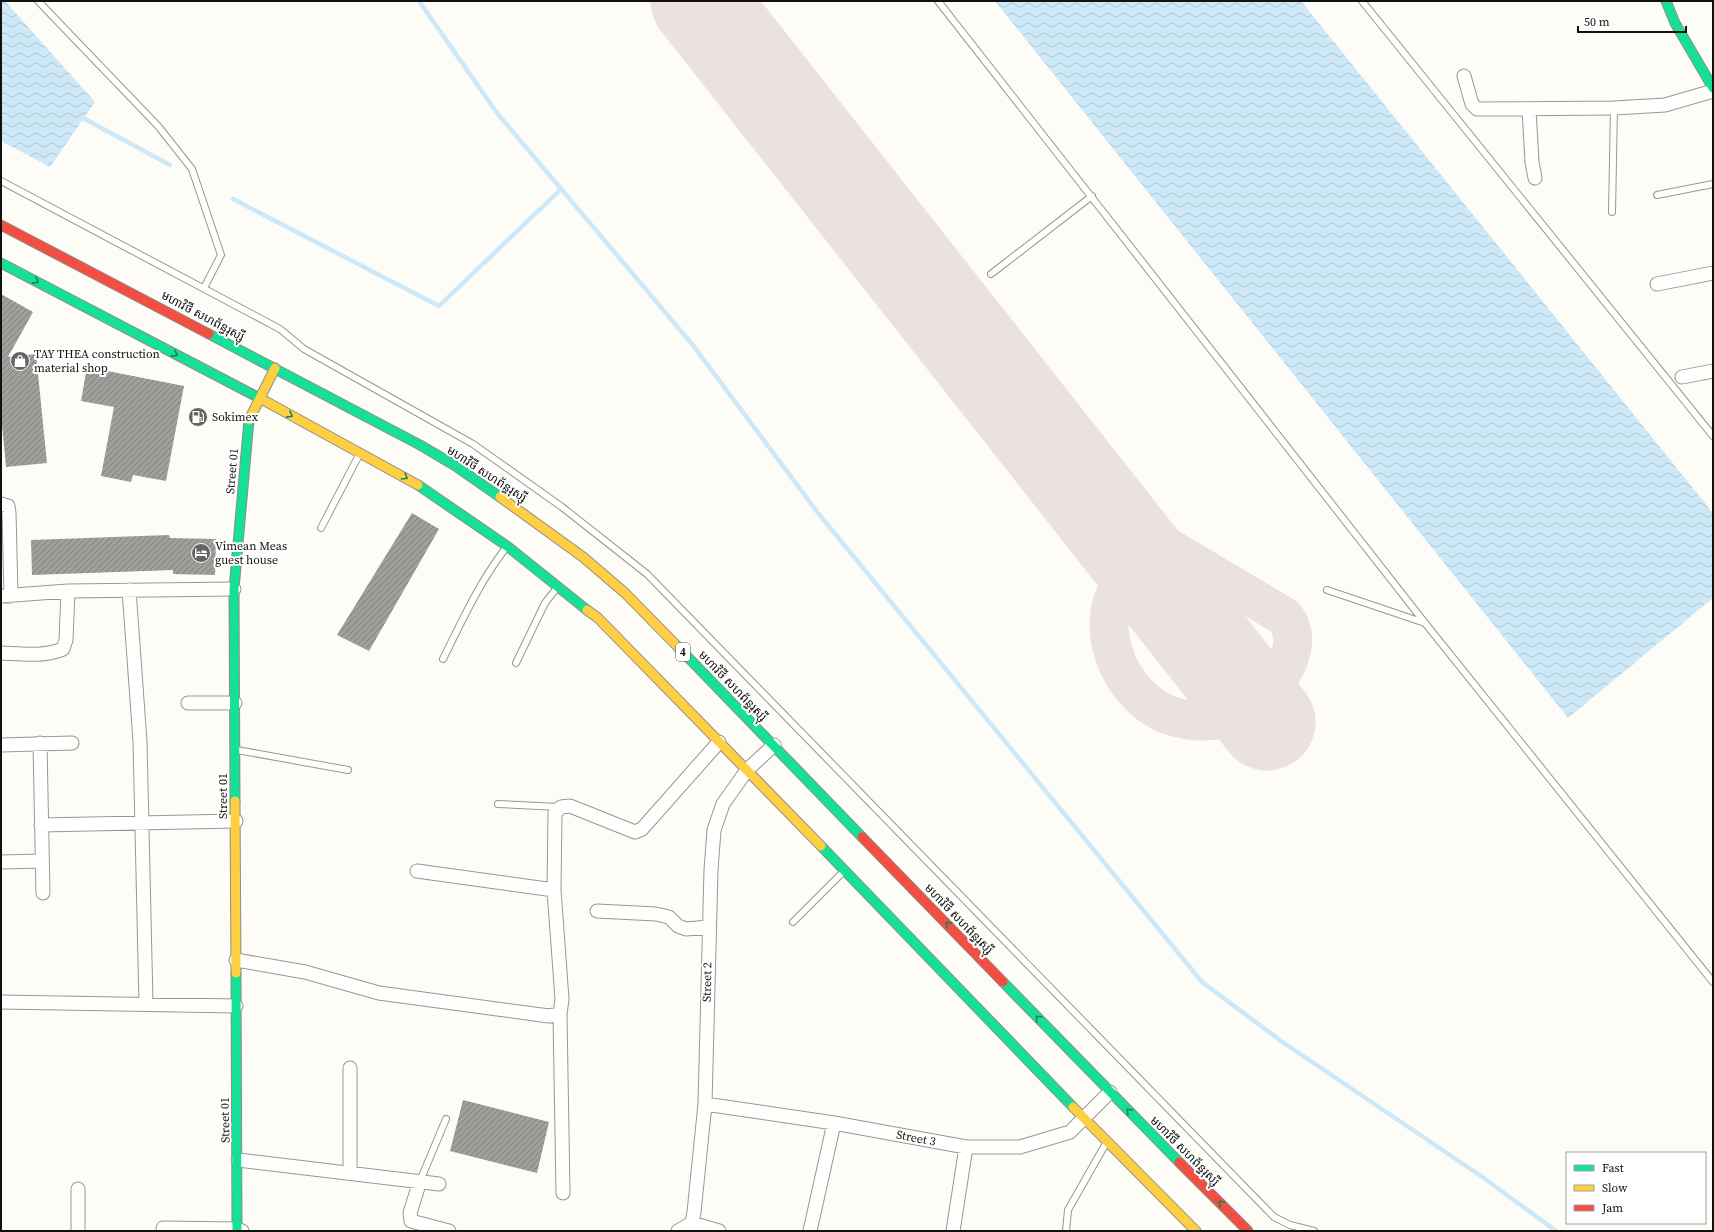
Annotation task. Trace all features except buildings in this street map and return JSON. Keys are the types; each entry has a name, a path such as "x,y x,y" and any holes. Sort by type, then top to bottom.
{"main road":[{"path":"1666,1 1674,23 1713,90"},
{"name":"មហាវិថី សហព័ន្ធរុស្ស៊ី","path":"1,225 379,422 454,466 529,516 583,557 625,593 1110,1092 1248,1231"},
{"path":"1,263 259,398 360,452 430,492 507,546 559,586 598,618 845,870 1084,1119 1196,1231"},
{"name":"Street 01","path":"239,1230 236,1006 234,589 249,418 275,368"}],"street":[{"path":"1464,76 1474,108 1529,110 1665,105 1713,90"},
{"path":"1529,110 1532,162 1535,178"},
{"path":"1657,284 1713,273"},
{"path":"1682,378 1713,371"},
{"path":"1,504 8,506 9,514 6,596 68,591 234,589"},
{"path":"129,590 138,710 146,1004"},
{"path":"1,653 43,654 53,653 63,649 66,640 68,591"},
{"path":"188,703 235,703"},
{"path":"563,1194 560,1014 562,999 554,890 555,813 561,807 570,806 635,832 642,828 719,742"},
{"path":"1,745 72,743"},
{"path":"40,744 43,893"},
{"name":"Street 2","path":"691,1227 705,1104 709,927 714,830 723,804 747,770 774,745"},
{"path":"41,825 236,821"},
{"path":"1,862 42,861"},
{"path":"417,871 554,890"},
{"path":"597,911 656,914 669,917 678,926 686,929 709,927"},
{"path":"236,960 305,972 379,993 549,1016 560,1014"},
{"path":"1,1002 236,1006"},
{"path":"350,1068 350,1173"},
{"name":"Street 3","path":"705,1104 834,1122 966,1147 1020,1147 1070,1132 1110,1092"},
{"path":"810,1231 834,1122"},
{"path":"953,1231 966,1147"},
{"path":"238,1160 439,1184"},
{"path":"420,1181 410,1213 411,1221 449,1231"},
{"path":"78,1189 78,1231"},
{"path":"678,1231 691,1227 719,1231"},
{"path":"163,1228 239,1230"}],"lane":[{"path":"38,1 158,126 192,169 221,255 204,288"},
{"path":"938,1 1425,623 1713,982"},
{"path":"1362,1 1713,436"},
{"path":"1612,212 1614,108"},
{"path":"1,181 280,329 304,349 473,444 562,507 647,574 1274,1217 1290,1225 1314,1231"},
{"path":"1657,195 1713,184"},
{"path":"991,274 1092,196"},
{"path":"321,528 360,452"},
{"path":"443,660 490,568 507,546"},
{"path":"516,663 545,603 559,586"},
{"path":"1327,590 1425,623"},
{"path":"235,749 348,770"},
{"path":"498,804 561,807"},
{"path":"792,922 845,870"},
{"path":"420,1181 446,1119"},
{"path":"1066,1231 1068,1210 1107,1142"}],"water":[{"path":"1,1 5,1 95,102 50,167 1,141"},
{"path":"995,1 1301,1 1713,513 1713,598 1568,718"}],"waterway":[{"path":"419,1 497,113 692,344 818,513 1202,982 1281,1041 1481,1176 1556,1231"},
{"path":"83,118 170,165"},
{"path":"233,199 439,306 560,190"}],"taxiway":[{"path":"1089,497 1149,536 1285,617 1291,629 1292,643 1290,656 1284,670 1275,683 1254,704 1230,717 1216,720 1188,720 1174,717 1149,704 1131,686 1118,664 1111,641 1109,628 1110,615 1112,603 1119,582 1120,568 1112,539 1100,511"}],"runway":[{"path":"699,1 1267,722"}],"traffic: fast":[{"path":"1666,1 1675,23 1713,88"},
{"path":"1,263 265,401"},
{"path":"209,334 420,445 454,465 500,497"},
{"path":"235,801 234,589 249,420"},
{"path":"418,485 507,546 587,610"},
{"path":"679,648 862,837"},
{"path":"821,846 1073,1107"},
{"path":"236,973 237,1231"},
{"path":"1003,982 1179,1162"}],"traffic: slow":[{"path":"249,420 275,368"},
{"path":"265,401 418,485"},
{"path":"500,497 583,557 625,593 679,648"},
{"path":"587,610 598,618 821,846"},
{"path":"235,801 236,973"},
{"path":"1073,1107 1196,1231"}],"traffic: jam":[{"path":"1,225 209,334"},
{"path":"862,837 1003,982"},
{"path":"1179,1162 1248,1231"}],"place":[{"name":"TAY THEA construction material shop","path":"20,361"},
{"name":"Sokimex","path":"198,417"},
{"name":"Vimean Meas guest house","path":"201,553"}]}
